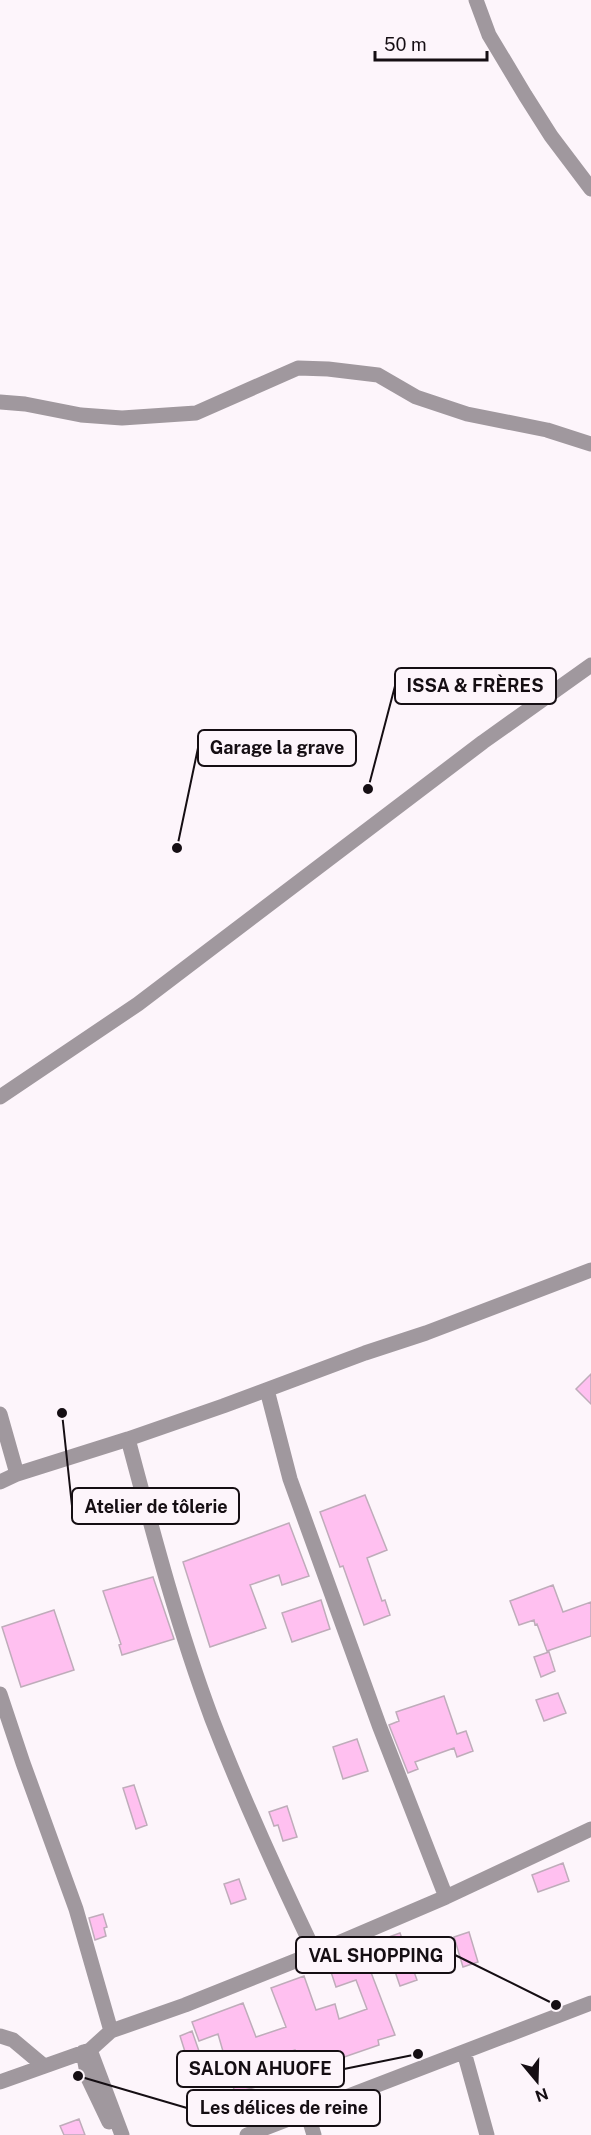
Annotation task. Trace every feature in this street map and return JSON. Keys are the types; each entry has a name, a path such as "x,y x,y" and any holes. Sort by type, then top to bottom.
{"street":[{"path":"476,0 489,35 525,95 550,136 591,189"},
{"path":"0,402 25,404 81,415 122,418 196,413 298,368 328,369 378,375 416,397 467,414 547,430 591,444"},
{"path":"0,1097 138,1004 447,770 591,665"},
{"path":"0,1482 17,1474 128,1439 267,1390 591,1270"},
{"path":"267,1390 290,1479 446,1897"},
{"path":"0,1414 17,1474"},
{"path":"128,1439 161,1565 212,1718 265,1848 315,1953"},
{"path":"0,1694 76,1909 111,2031"},
{"path":"0,2082 87,2051 111,2031 185,2005 315,1953 446,1897 591,1829"},
{"path":"247,2135 591,2003"},
{"path":"0,2036 13,2040 44,2066"},
{"path":"87,2051 88,2078 115,2135"},
{"path":"87,2051 122,2135"},
{"path":"464,2052 487,2135"},
{"path":"308,2112 314,2135"}],"building":[{"path":"591,1374 591,1404 576,1389"},
{"path":"365,1495 387,1550 367,1558 382,1601 385,1600 390,1615 364,1625 343,1566 340,1567 320,1512"},
{"path":"289,1523 309,1576 282,1585 279,1575 250,1585 266,1628 210,1647 183,1562"},
{"path":"153,1577 174,1639 122,1655 119,1645 121,1644 103,1591"},
{"path":"553,1585 563,1612 591,1602 591,1636 547,1651 537,1624 535,1625 534,1620 519,1625 510,1601"},
{"path":"321,1600 330,1629 292,1642 282,1613"},
{"path":"54,1610 74,1670 21,1687 2,1627"},
{"path":"549,1652 555,1671 541,1677 534,1657"},
{"path":"558,1693 566,1713 544,1721 536,1700"},
{"path":"444,1696 457,1734 466,1731 473,1751 457,1757 454,1748 415,1762 418,1769 408,1773 389,1725 399,1721 396,1712"},
{"path":"357,1739 368,1771 343,1779 333,1747"},
{"path":"134,1785 147,1825 136,1829 123,1788"},
{"path":"287,1806 297,1837 283,1841 278,1825 274,1826 269,1812"},
{"path":"563,1863 569,1881 538,1892 532,1875"},
{"path":"239,1879 246,1899 231,1904 224,1884"},
{"path":"103,1914 107,1927 104,1928 106,1936 95,1940 89,1918"},
{"path":"469,1932 478,1962 463,1967 454,1937"},
{"path":"400,1933 417,1980 400,1986 389,1954 367,1962 395,2035 378,2040 379,2045 318,2066 313,2054 298,2059 295,2050 259,2061 266,2084 235,2093 218,2034 199,2041 192,2022 243,2003 256,2037 286,2027 271,1988 304,1976 316,2010 335,2004 339,2019 367,2009 356,1980 336,1987 330,1969 348,1962 344,1951"},
{"path":"192,2031 200,2054 187,2058 180,2036"},
{"path":"79,2119 85,2135 64,2135 60,2126"}],"place":[{"name":"ISSA & FRÈRES","path":"368,789"},
{"name":"Garage la grave","path":"177,848"},
{"name":"Atelier de tôlerie","path":"62,1413"},
{"name":"VAL SHOPPING","path":"556,2005"},
{"name":"SALON AHUOFE","path":"418,2054"},
{"name":"Les délices de reine","path":"78,2076"}]}
